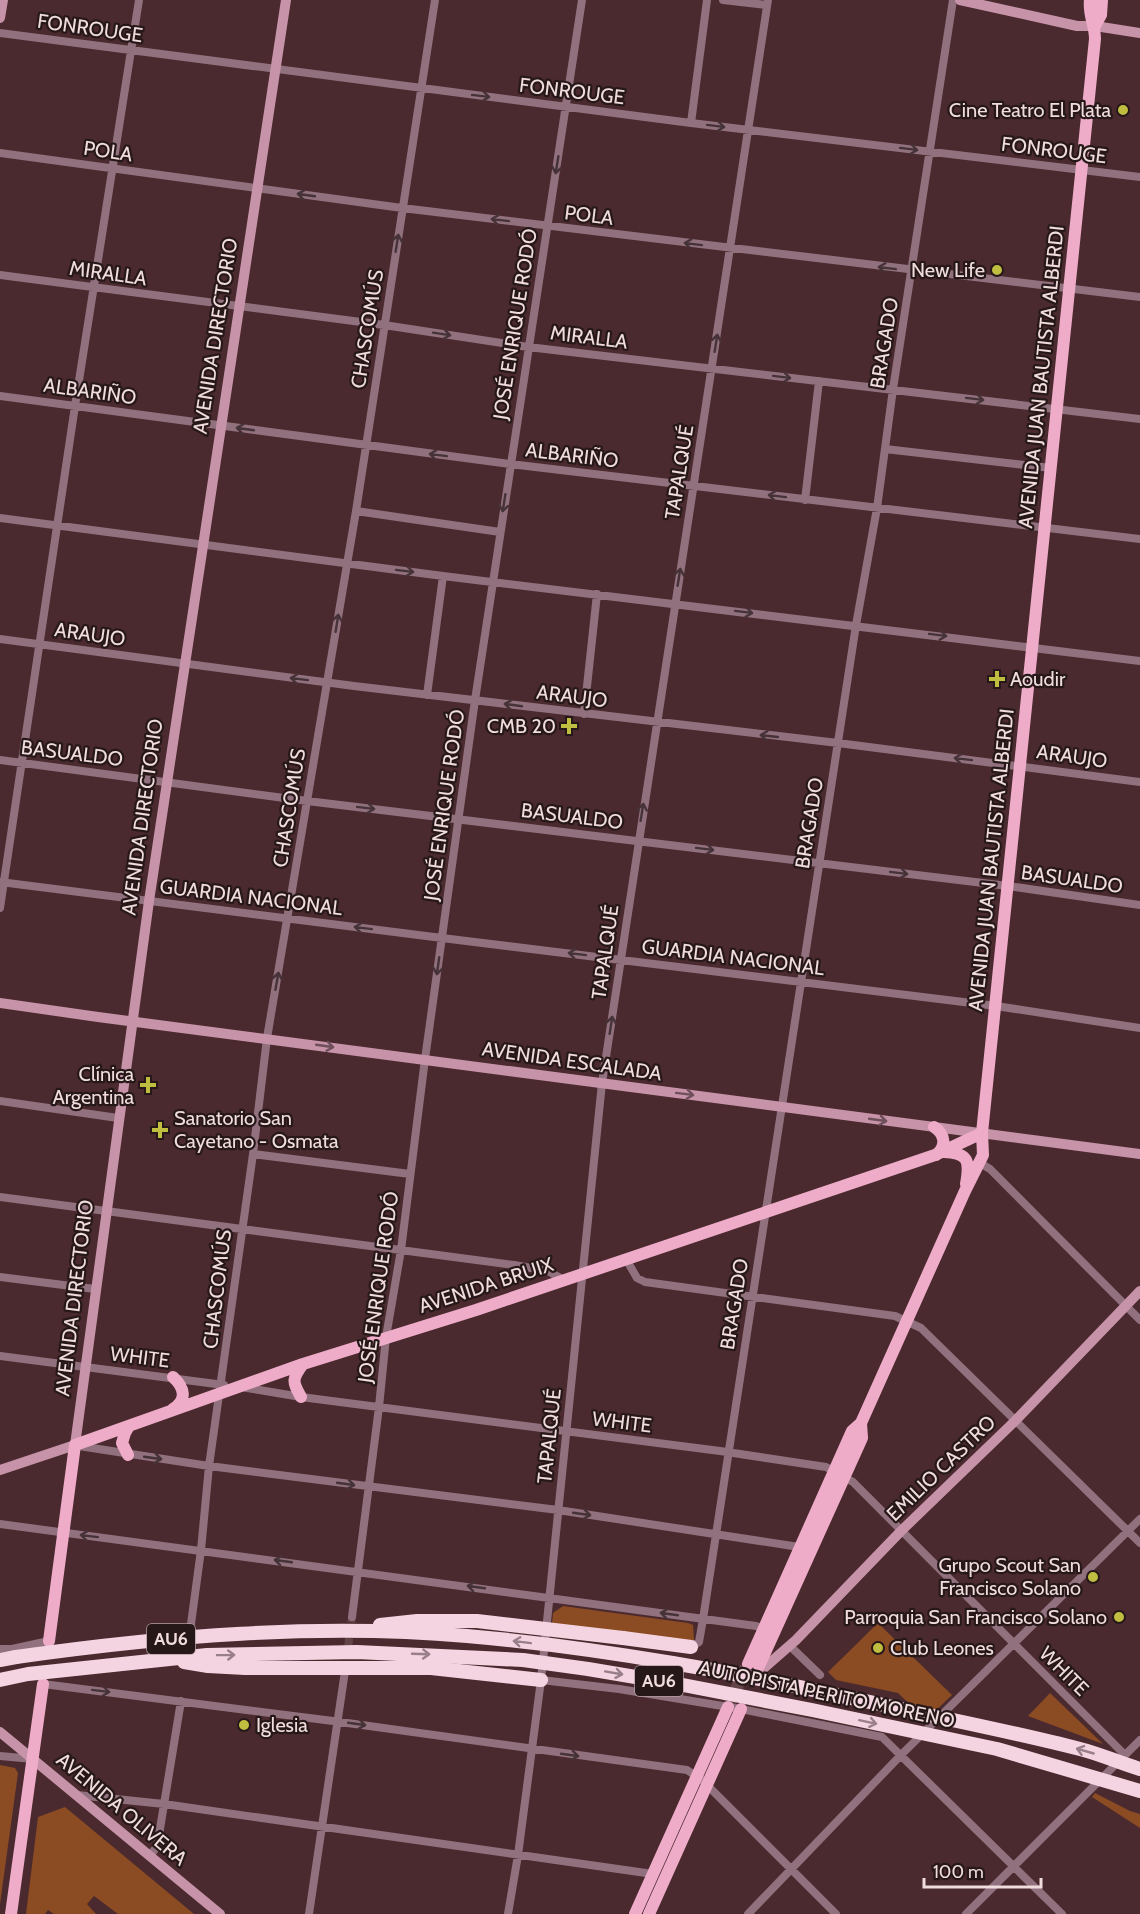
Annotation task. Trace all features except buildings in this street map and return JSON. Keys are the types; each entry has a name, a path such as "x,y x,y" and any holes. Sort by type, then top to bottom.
{"highway":[{"path":"326,1631 417,1621 453,1620 552,1629 691,1647"},
{"name":"AUTOPISTA PERITO MORENO","path":"0,1660 90,1647 194,1637 326,1631 466,1636 628,1656 812,1689 1082,1750 1140,1769"},
{"name":"AUTOPISTA PERITO MORENO","path":"0,1680 28,1674 207,1655 357,1652 523,1660 588,1669 809,1709 997,1749 1140,1791"},
{"path":"167,1660 245,1668 431,1668 541,1680"}],"main road":[{"name":"AVENIDA JUAN BAUTISTA ALBERDI","path":"757,1666 799,1547 839,1474 862,1438 861,1423 964,1191 980,1163 984,1147 982,1133 1095,39 1095,26 1089,13 1090,0"},
{"name":"AVENIDA JUAN BAUTISTA ALBERDI","path":"1095,26 1101,15 1102,0"},
{"path":"934,1127 944,1140 940,1153 958,1153 967,1160 968,1170 964,1191"},
{"name":"AVENIDA BRUIX","path":"75,1445 170,1411 220,1388 237,1387 583,1274 940,1153 982,1133"},
{"path":"301,1397 294,1385 294,1378 303,1364"},
{"path":"170,1411 181,1402 183,1394 179,1383 173,1377"},
{"path":"128,1455 122,1443 129,1426"},
{"name":"AVENIDA DIRECTORIO","path":"49,1641 75,1445"},
{"name":"AVENIDA JUAN BAUTISTA ALBERDI","path":"769,1631 839,1474"},
{"path":"12,1914 43,1684"},
{"path":"649,1914 702,1781 735,1708"},
{"path":"635,1914 653,1874 702,1781"}],"street":[{"path":"0,18 3,0"},
{"path":"0,908 2,882 139,0"},
{"name":"AVENIDA DIRECTORIO","path":"75,1445 105,1210 149,901 286,0"},
{"name":"CHASCOMÚS","path":"190,1624 267,1038 356,512 435,0"},
{"name":"JOSÉ ENRIQUE RODÓ","path":"352,1617 387,1337 401,1250 458,819 492,582 582,0"},
{"path":"691,123 706,0"},
{"path":"723,0 768,3"},
{"name":"BRAGADO","path":"691,1647 699,1642 703,1619 856,625 877,507 953,0"},
{"path":"960,0 1077,26 1095,26 1140,33"},
{"name":"TAPALQUÉ","path":"508,1914 541,1680 602,1083 768,3"},
{"name":"FONROUGE","path":"0,33 691,123 1140,177"},
{"name":"POLA","path":"0,153 402,208 1140,297"},
{"name":"MIRALLA","path":"0,274 239,308 384,325 528,347 1140,419"},
{"path":"805,500 819,381"},
{"name":"ALBARIÑO","path":"0,396 366,446 1140,539"},
{"path":"885,449 1051,468"},
{"path":"356,512 500,532"},
{"path":"0,518 443,576 1140,661"},
{"path":"427,694 443,576"},
{"path":"584,714 597,594"},
{"name":"ARAUJO","path":"0,639 327,682 838,743 1140,782"},
{"name":"BASUALDO","path":"0,760 308,801 1008,886 1140,905"},
{"name":"GUARDIA NACIONAL","path":"2,882 996,1006 1140,1028"},
{"name":"AVENIDA ESCALADA","path":"0,1003 1140,1154"},
{"path":"0,1101 118,1118"},
{"path":"253,1154 410,1174"},
{"path":"980,1163 990,1169 1140,1320"},
{"path":"0,1197 548,1271 564,1280"},
{"path":"626,1259 637,1278 645,1282 752,1295 896,1316 907,1320 921,1328 1140,1544"},
{"path":"0,1277 95,1289"},
{"name":"EMILIO CASTRO","path":"757,1666 790,1646 901,1531 1015,1422 1140,1291"},
{"name":"WHITE","path":"0,1356 173,1377 220,1388"},
{"name":"WHITE","path":"237,1387 826,1467 853,1482 1125,1755"},
{"path":"75,1445 209,1466 558,1510 799,1547"},
{"name":"AVENIDA BRUIX","path":"0,1470 75,1445"},
{"path":"748,1914 901,1755 1140,1519"},
{"path":"0,1524 550,1597 769,1631"},
{"path":"0,1649 49,1641"},
{"path":"790,1646 820,1675"},
{"path":"309,1914 345,1671"},
{"path":"541,1680 619,1689 735,1708 882,1737 1062,1914"},
{"path":"43,1684 338,1721 687,1770 702,1781 836,1914"},
{"path":"150,1855 157,1847 181,1701"},
{"name":"AVENIDA OLIVERA","path":"0,1732 220,1914"},
{"path":"966,1914 1140,1740"},
{"path":"0,1756 33,1759"},
{"path":"77,1795 164,1804 653,1874"}],"shaded area":[{"path":"563,1606 688,1623 693,1625 694,1640 692,1642 552,1624 553,1613"},
{"name":"Club Leones","path":"878,1623 952,1695 926,1720 898,1693 836,1680 828,1672"},
{"path":"1050,1693 1103,1744 1028,1716"},
{"path":"0,1765 15,1768 18,1773 0,1904"},
{"path":"1095,1793 1140,1814 1140,1828 1092,1797"},
{"path":"65,1807 194,1914 118,1914 94,1896 87,1904 96,1914 54,1914 48,1910 45,1914 26,1914 38,1817"}],"tunnel":[{"path":"345,1670 352,1617"},
{"path":"728,1707 746,1667"}],"place":[{"name":"Cine Teatro El Plata","path":"1123,110"},
{"name":"New Life","path":"997,270"},
{"name":"Aoudir","path":"997,679"},
{"name":"CMB 20","path":"569,726"},
{"name":"Clínica Argentina","path":"148,1085"},
{"name":"Sanatorio San Cayetano - Osmata","path":"160,1130"},
{"name":"Grupo Scout San Francisco Solano","path":"1093,1577"},
{"name":"Parroquia San Francisco Solano","path":"1119,1617"},
{"name":"Club Leones","path":"878,1648"},
{"name":"Iglesia","path":"244,1725"}]}
